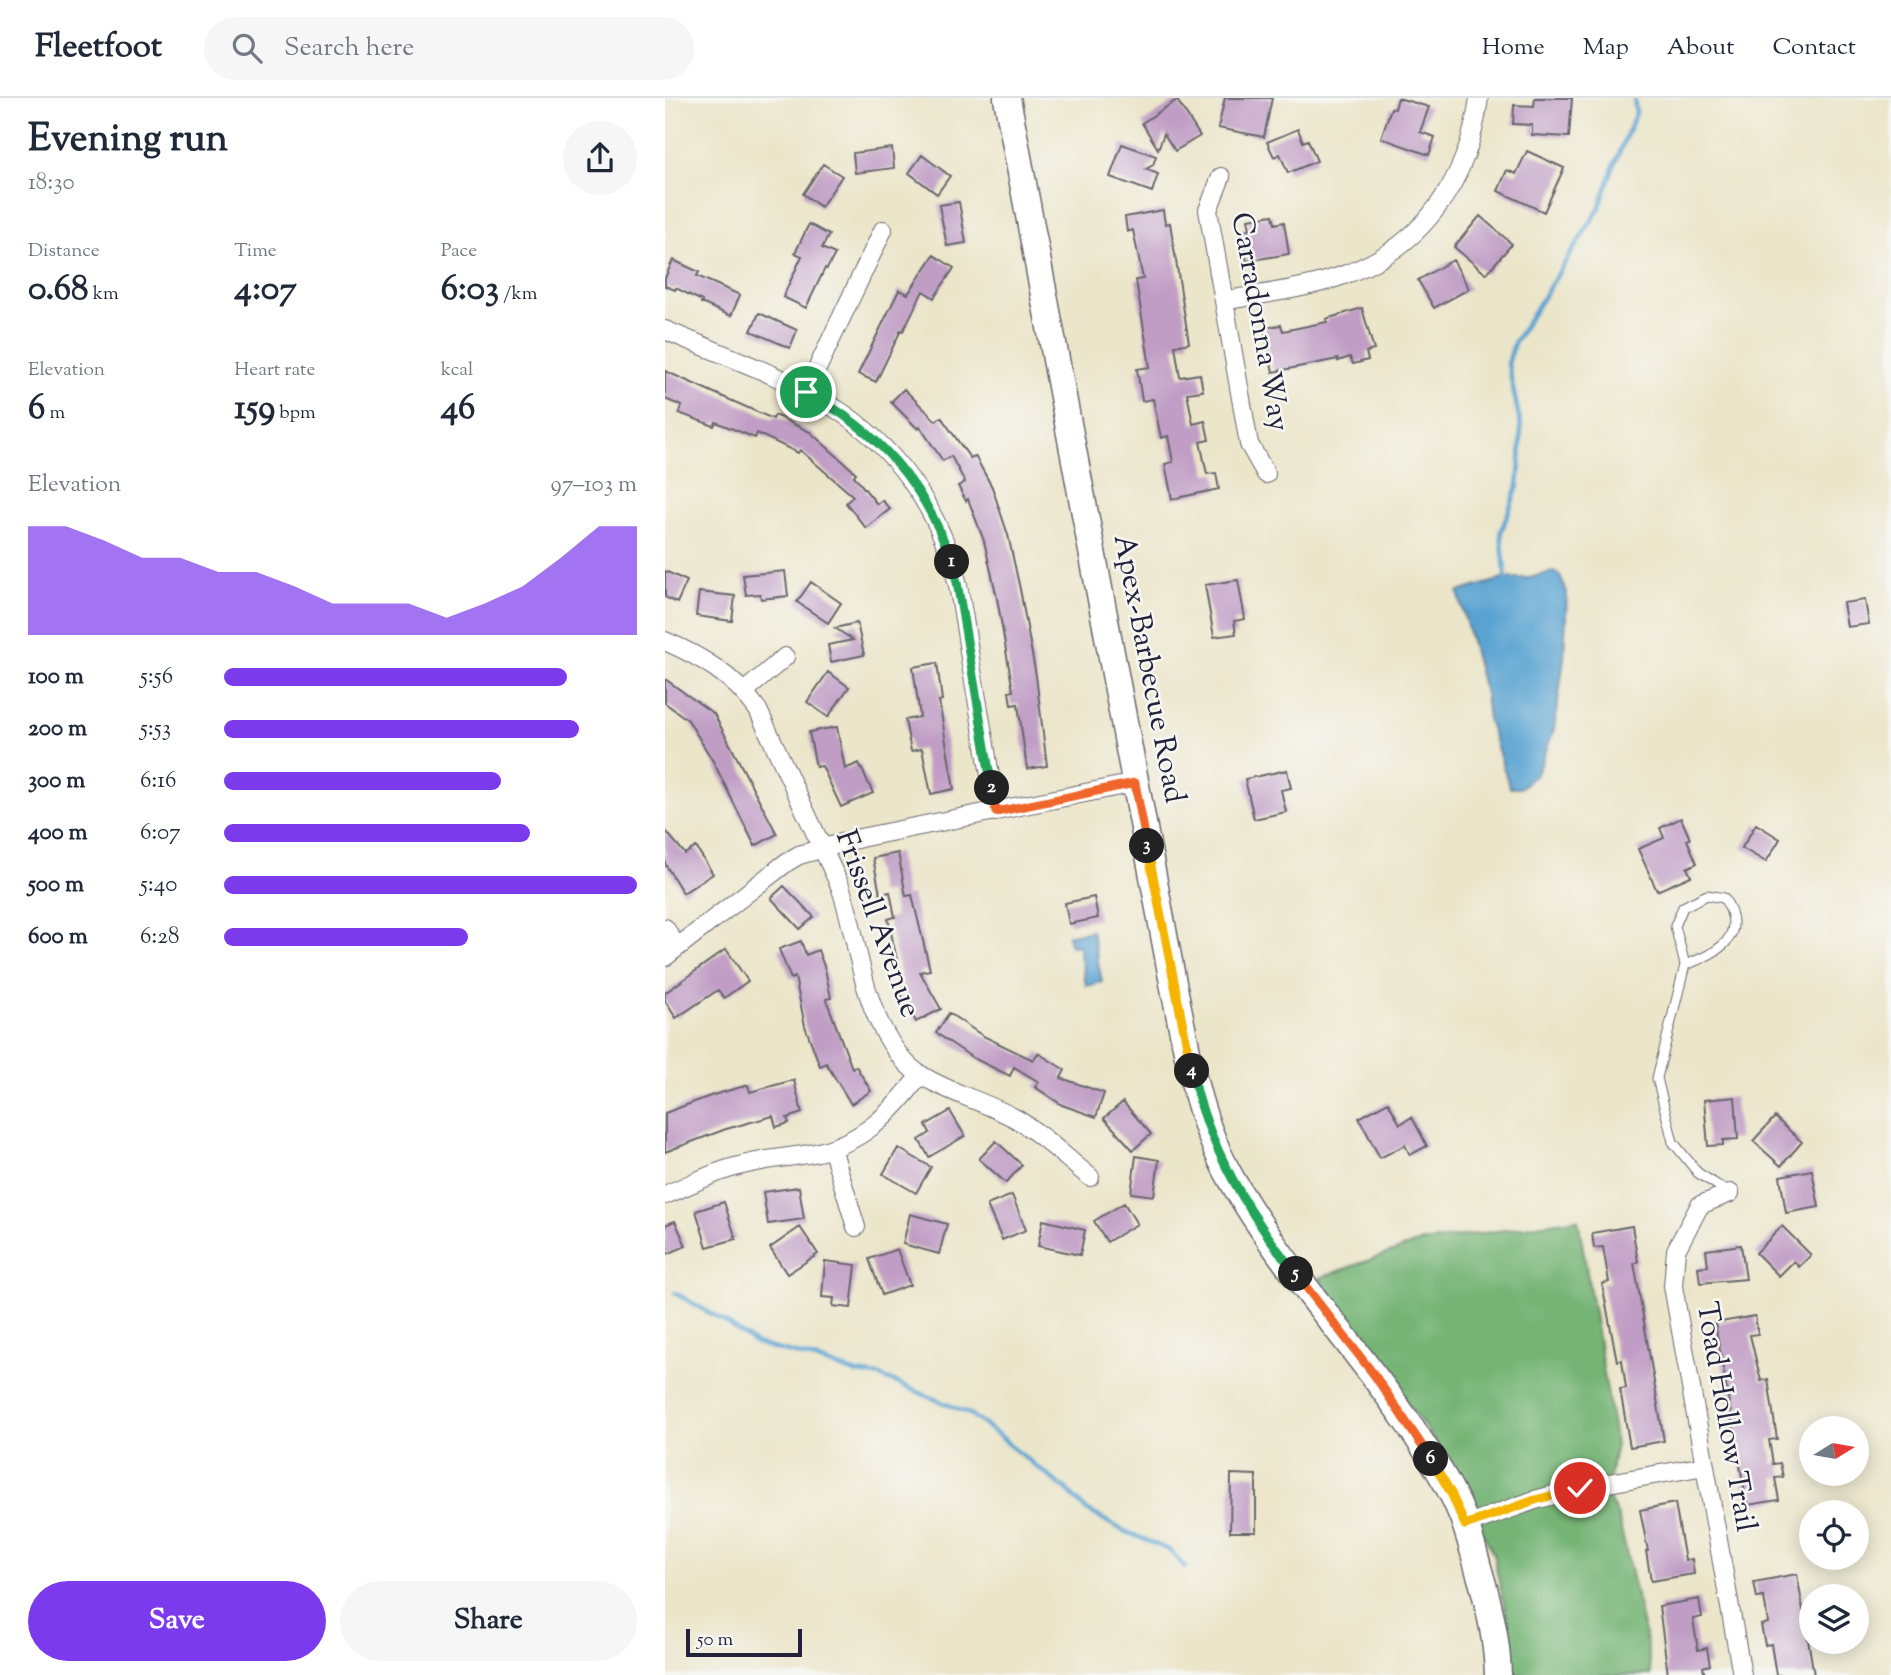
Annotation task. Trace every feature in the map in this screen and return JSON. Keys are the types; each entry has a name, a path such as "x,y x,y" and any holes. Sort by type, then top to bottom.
{"street":[{"name":"Apex-Barbecue Road","path":"1007,98 1135,783 1195,1087 1210,1134 1231,1179 1278,1251 1375,1376 1423,1445 1451,1493 1465,1525 1489,1604 1498,1675"},
{"path":"1224,301 1307,285 1350,273 1388,254 1410,236 1440,204 1458,174 1473,135 1479,98"},
{"name":"Carradonna Way","path":"1221,177 1208,210 1249,444 1266,474"},
{"path":"806,392 883,230"},
{"path":"665,330 806,392 851,420 888,452 922,496 944,541 957,582 996,812"},
{"name":"Frissell Avenue","path":"665,641 709,663 745,691 763,719 848,909 865,980 878,1020 898,1052 920,1075 992,1106 1021,1122 1090,1177"},
{"path":"745,691 785,657"},
{"path":"665,928 671,952 799,855 860,838 1135,783"},
{"path":"665,1195 733,1167 832,1148 862,1135 893,1110 920,1075"},
{"path":"832,1148 856,1227"},
{"name":"Toad Hollow Trail","path":"1730,1193 1700,1205 1675,1250 1673,1286 1742,1675"},
{"path":"1465,1525 1535,1500 1580,1488 1705,1466"}],"lane":[{"path":"1685,965 1704,958 1726,944 1733,925 1730,907 1724,898 1707,895 1683,907 1675,926 1685,965 1657,1078 1673,1142 1698,1173 1730,1193"}],"green space":[{"path":"1578,1219 1616,1445 1606,1493 1618,1516 1647,1644 1651,1675 1513,1675 1512,1644 1493,1553 1443,1453 1319,1278 1417,1243"}],"water":[{"path":"1552,572 1559,574 1567,592 1564,659 1554,729 1537,774 1520,788 1510,788 1488,719 1485,694 1458,592 1506,578 1528,578"},
{"path":"1092,931 1102,982 1086,986 1079,948 1076,945 1070,946 1068,935"}],"building":[{"path":"1225,98 1272,98 1264,137 1218,128"},
{"path":"1398,98 1429,107 1420,132 1435,137 1429,155 1381,138 1391,108 1395,109"},
{"path":"1535,98 1572,98 1569,137 1532,135 1532,125 1513,124 1514,105 1534,106"},
{"path":"1177,100 1200,136 1175,151 1164,134 1158,149 1142,123"},
{"path":"1298,129 1303,142 1308,140 1317,161 1288,173 1280,154 1274,157 1267,142"},
{"path":"1122,144 1156,156 1153,165 1146,169 1158,174 1152,192 1110,177"},
{"path":"892,148 894,168 855,173 853,153"},
{"path":"1527,151 1564,168 1544,212 1498,191 1507,170 1516,174"},
{"path":"922,155 950,176 937,194 909,173"},
{"path":"823,164 842,176 821,207 803,194"},
{"path":"959,202 966,243 947,246 939,205"},
{"path":"1163,210 1165,224 1170,223 1189,343 1175,346 1180,377 1200,374 1203,391 1187,393 1193,424 1205,421 1209,440 1200,442 1207,474 1216,473 1219,489 1172,499 1165,464 1173,462 1168,436 1161,438 1153,399 1142,401 1137,369 1150,367 1136,280 1143,279 1133,230 1127,232 1125,217"},
{"path":"1273,215 1275,224 1284,222 1289,254 1247,261 1241,231 1250,229 1248,219"},
{"path":"1480,216 1512,244 1486,274 1454,247"},
{"path":"809,224 829,235 822,248 835,254 827,269 825,268 806,308 783,297 802,256 795,253"},
{"path":"934,255 954,268 934,298 923,291 876,382 858,374 899,290 908,294"},
{"path":"673,260 699,272 697,276 740,295 731,316 676,288 675,290 665,286 665,278"},
{"path":"1453,260 1469,289 1434,308 1418,280"},
{"path":"1362,308 1374,350 1366,352 1368,360 1353,364 1350,357 1273,372 1264,328 1281,325 1283,331 1327,322 1326,319"},
{"path":"759,313 797,330 790,348 751,331"},
{"path":"665,371 773,419 775,415 810,432 856,473 854,476 877,504 882,500 890,509 866,528 846,503 853,496 800,450 798,453 757,433 755,438 716,422 714,426 679,413 682,406 665,399"},
{"path":"904,389 936,421 941,417 970,458 975,456 992,487 1008,535 1020,589 1036,676 1047,766 1027,769 1018,704 1011,705 1009,692 1013,691 984,541 968,499 966,501 958,486 965,482 951,456 943,461 920,427 918,429 891,402"},
{"path":"665,571 687,581 677,603 665,597"},
{"path":"785,571 788,596 761,599 760,594 746,595 743,575"},
{"path":"1238,580 1245,619 1234,621 1236,634 1214,637 1205,585"},
{"path":"811,582 841,603 828,623 797,602"},
{"path":"699,592 735,596 732,621 696,616"},
{"path":"1865,600 1869,624 1847,627 1843,603"},
{"path":"857,623 864,655 831,662 828,645 853,640 835,628"},
{"path":"937,663 942,700 939,701 954,789 931,794 922,749 911,751 905,720 920,717 913,667"},
{"path":"828,672 849,687 828,717 807,702"},
{"path":"665,679 714,714 777,834 755,846 714,763 688,720 665,703"},
{"path":"837,727 845,769 859,763 873,793 841,807 822,766 816,767 809,732"},
{"path":"1287,770 1291,788 1281,790 1286,812 1254,819 1245,779"},
{"path":"1681,818 1697,863 1687,868 1691,876 1657,891 1638,849 1664,838 1660,828"},
{"path":"1756,824 1780,839 1766,862 1742,848"},
{"path":"665,830 685,854 696,847 713,874 683,893 665,864"},
{"path":"898,853 906,896 912,895 930,970 920,972 941,1009 916,1022 901,994 904,992 888,919 895,917 890,892 880,894 873,858"},
{"path":"784,886 814,917 800,929 771,898"},
{"path":"1094,897 1098,918 1069,924 1065,903"},
{"path":"801,941 806,955 818,950 831,998 826,999 852,1068 856,1066 871,1091 851,1104 826,1063 820,1066 805,1026 795,977 791,979 779,949"},
{"path":"726,949 748,981 724,998 718,990 676,1018 665,1001 665,993"},
{"path":"949,1013 983,1036 1033,1060 1038,1053 1065,1070 1061,1078 1104,1093 1096,1117 1062,1105 1035,1087 1039,1082 1014,1067 1010,1076 973,1058 936,1033"},
{"path":"794,1080 802,1113 787,1118 789,1123 776,1127 773,1116 726,1129 665,1152 665,1113 748,1085 750,1092"},
{"path":"1735,1097 1738,1139 1723,1140 1723,1145 1708,1146 1704,1100"},
{"path":"1123,1102 1151,1134 1133,1150 1104,1118"},
{"path":"1388,1102 1400,1124 1412,1117 1427,1146 1410,1155 1405,1145 1380,1158 1359,1118"},
{"path":"950,1111 965,1136 929,1157 919,1140 930,1133 926,1125"},
{"path":"1775,1117 1802,1142 1781,1166 1753,1141"},
{"path":"996,1141 1022,1165 1006,1183 979,1159"},
{"path":"898,1148 931,1167 916,1193 883,1174"},
{"path":"1136,1156 1159,1160 1154,1196 1131,1193"},
{"path":"1812,1170 1819,1207 1786,1213 1780,1176"},
{"path":"799,1187 804,1219 768,1224 763,1192"},
{"path":"1012,1195 1026,1230 1002,1240 987,1205"},
{"path":"724,1202 736,1239 707,1247 696,1211"},
{"path":"1124,1203 1137,1224 1107,1242 1094,1221"},
{"path":"910,1214 947,1224 939,1254 903,1244"},
{"path":"1043,1220 1085,1230 1080,1255 1038,1246"},
{"path":"675,1221 686,1246 665,1255 665,1225"},
{"path":"1632,1226 1638,1262 1634,1263 1664,1441 1630,1447 1620,1389 1626,1388 1622,1360 1617,1361 1602,1284 1609,1282 1603,1247 1594,1248 1592,1233"},
{"path":"1782,1226 1811,1255 1799,1267 1794,1261 1779,1276 1756,1253"},
{"path":"800,1227 818,1254 787,1274 770,1248"},
{"path":"1741,1245 1746,1279 1700,1283 1698,1267 1708,1266 1706,1250"},
{"path":"897,1249 910,1285 882,1295 869,1259"},
{"path":"825,1261 856,1265 851,1308 833,1306 834,1298 822,1297"},
{"path":"1755,1316 1758,1334 1750,1335 1761,1381 1768,1379 1777,1439 1769,1440 1773,1464 1780,1463 1783,1477 1775,1478 1779,1500 1747,1505 1715,1323"},
{"path":"1231,1474 1256,1475 1256,1532 1230,1532"},
{"path":"1675,1503 1685,1561 1692,1559 1694,1574 1651,1581 1640,1510"},
{"path":"1797,1574 1799,1654 1810,1654 1814,1675 1776,1675 1771,1644 1765,1645 1761,1625 1768,1623 1764,1597 1757,1598 1754,1582"},
{"path":"1699,1599 1702,1617 1693,1619 1698,1650 1707,1648 1710,1665 1703,1667 1705,1675 1668,1675 1659,1606"}],"waterway":[{"path":"1506,581 1501,532 1518,486 1521,427 1508,364 1514,343 1599,209 1636,113 1634,98"},
{"path":"675,1293 756,1344 856,1373 880,1376 968,1413 1068,1491 1085,1509 1122,1530 1169,1550 1185,1567"}],"route":[{"path":"806,392 851,420 888,452 922,496 944,541 957,582 996,812 1135,783 1195,1087 1210,1134 1231,1179 1278,1251 1375,1376 1423,1445 1451,1493 1465,1525 1535,1500 1580,1488"}]}
